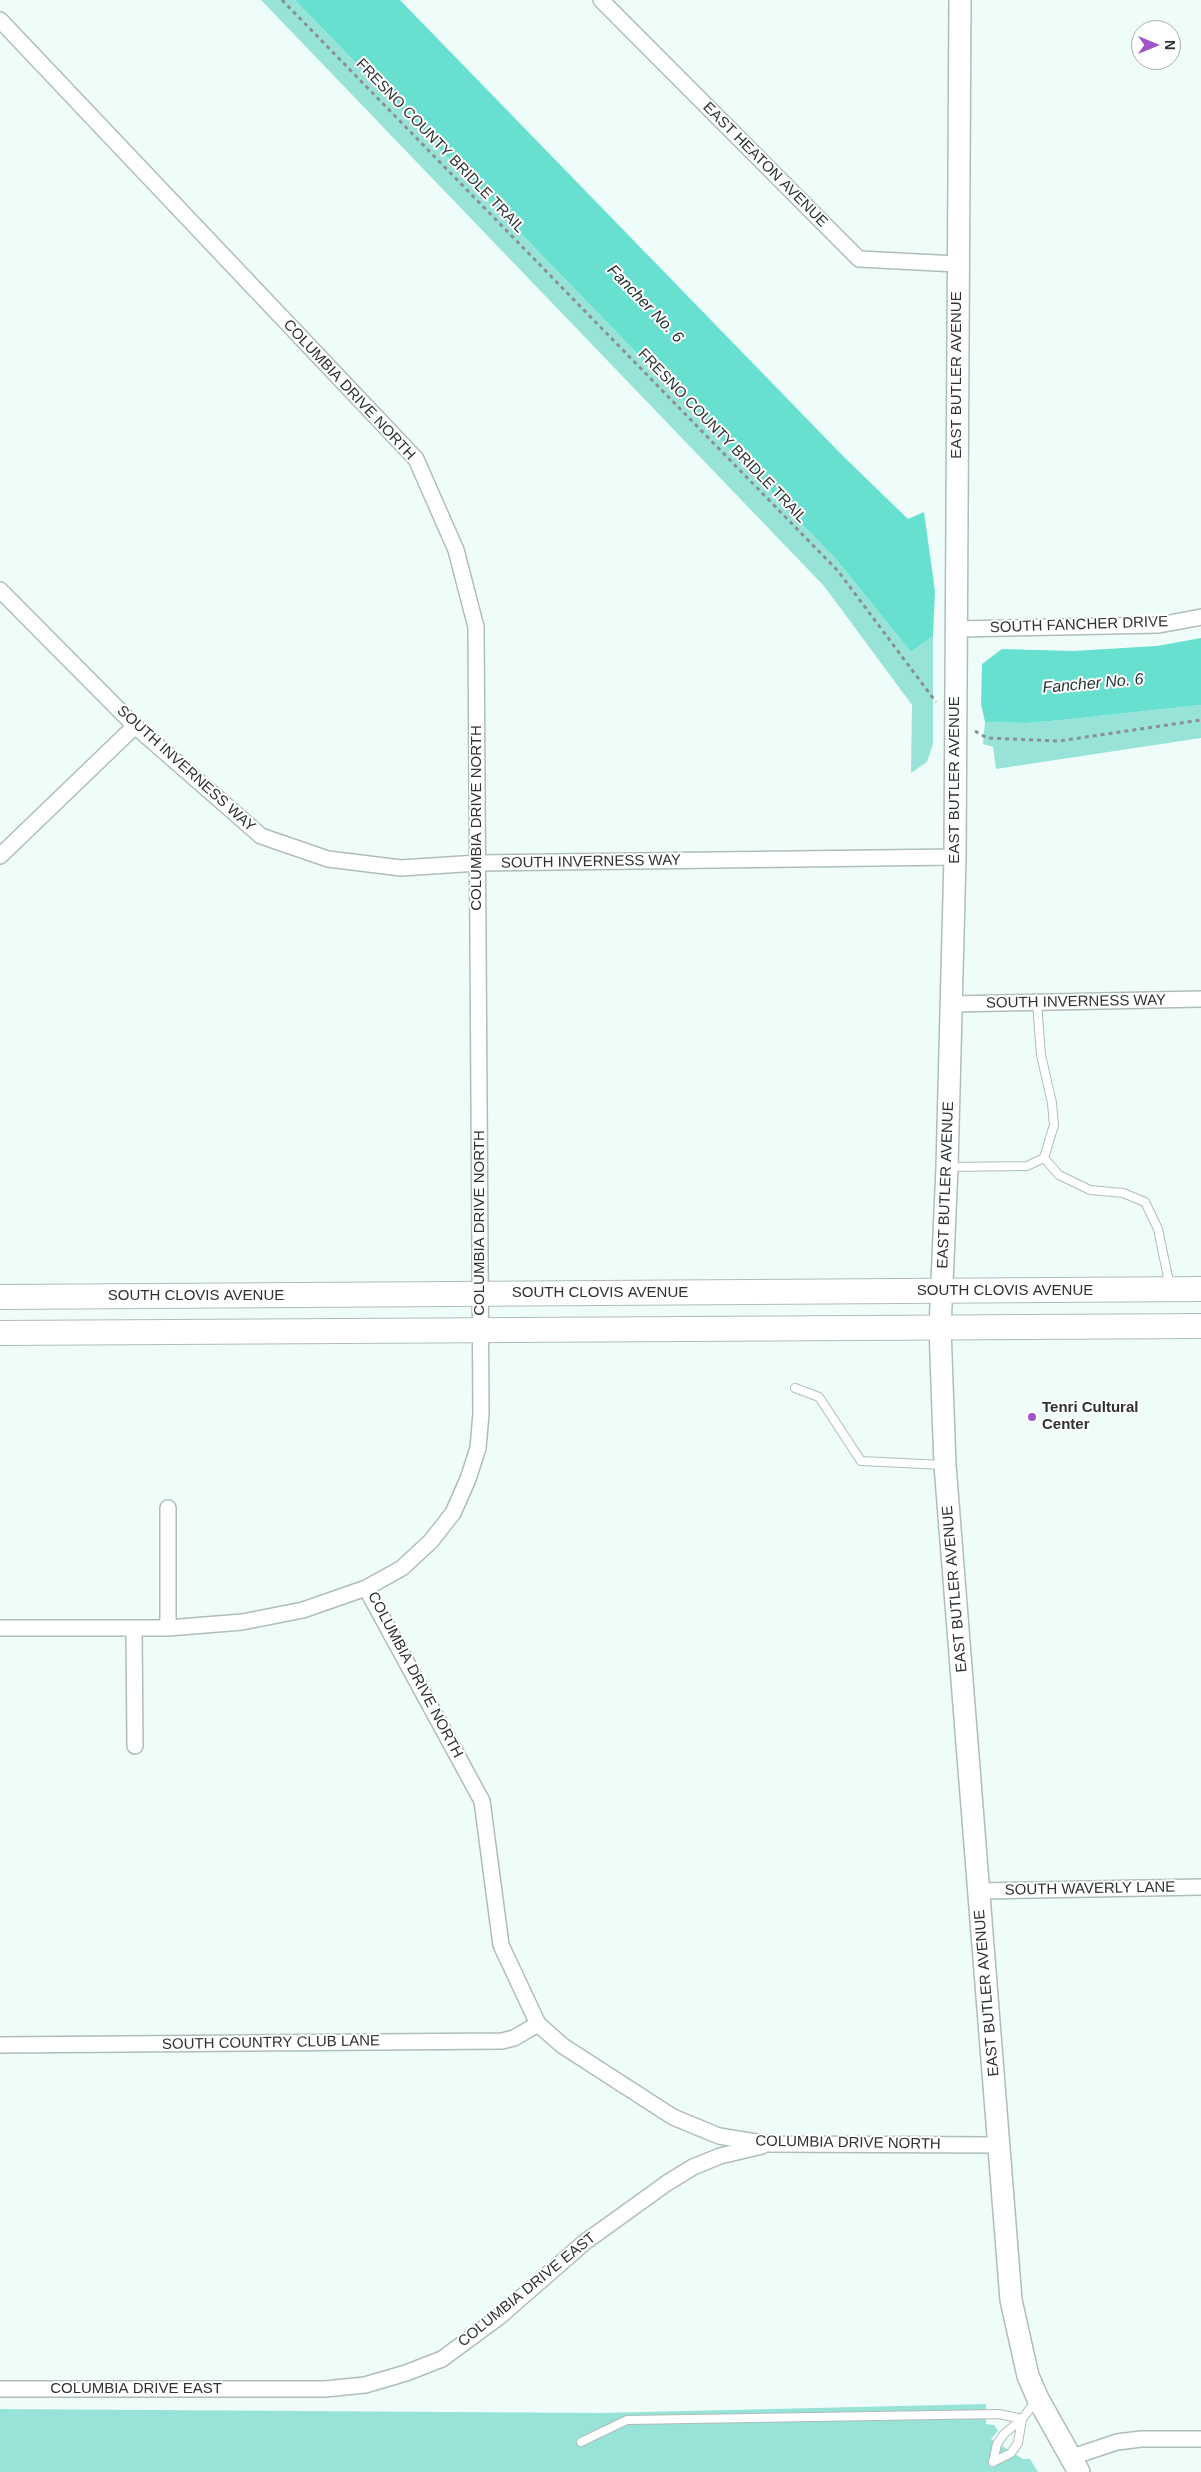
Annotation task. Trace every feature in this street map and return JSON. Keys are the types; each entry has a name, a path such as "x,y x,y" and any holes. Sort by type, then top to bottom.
{"main road":[{"name":"SOUTH CLOVIS AVENUE","path":"0,1297 1201,1289"},
{"path":"0,1333 1201,1326"}],"street":[{"name":"EAST HEATON AVENUE","path":"601,0 859,259 957,264"},
{"name":"EAST BUTLER AVENUE","path":"960,0 955,857 947,1167 940,1328 945,1465 1010,2300 1022,2355 1038,2399 1076,2464"},
{"name":"COLUMBIA DRIVE NORTH","path":"0,20 416,459 456,550 476,627 481,1414 478,1448 468,1480 453,1512 431,1541 402,1568 366,1588 482,1801 501,1945 538,2024 563,2046 673,2117 719,2136 768,2144 998,2145"},
{"name":"SOUTH INVERNESS WAY","path":"0,590 135,726 262,836 328,859 401,868 478,864 955,857"},
{"name":"SOUTH FANCHER DRIVE","path":"957,629 1159,625 1201,618"},
{"path":"0,856 135,726"},
{"name":"SOUTH INVERNESS WAY","path":"952,1004 1201,999"},
{"path":"168,1508 168,1628"},
{"path":"0,1628 168,1628 242,1622 303,1610 366,1588"},
{"path":"134,1628 135,1746"},
{"name":"SOUTH WAVERLY LANE","path":"979,1891 1201,1887"},
{"name":"SOUTH COUNTRY CLUB LANE","path":"0,2045 502,2041 514,2038 538,2024"},
{"name":"COLUMBIA DRIVE EAST","path":"0,2389 325,2389 365,2385 406,2373 442,2359 499,2317 614,2220 687,2171 720,2156 768,2144"},
{"path":"1076,2464 1117,2442 1141,2439 1201,2439"}],"lane":[{"path":"947,1167 1027,1166 1044,1158 1054,1126 1052,1103 1041,1055 1037,1002"},
{"path":"1044,1158 1059,1175 1090,1190 1123,1193 1145,1202 1158,1230 1170,1289"},
{"path":"795,1388 820,1397 861,1461 945,1465"},
{"path":"1022,2419 1018,2443 1010,2453 992,2462 1000,2440 1022,2419 1038,2399"},
{"path":"581,2442 626,2420 999,2414 1022,2419"}],"path":[{"name":"FRESNO COUNTY BRIDLE TRAIL","path":"282,0 838,571 939,706 987,738 1059,742 1201,720"}],"shaded area":[{"path":"261,0 295,0 835,558 911,652 933,636 933,744 927,762 911,773 912,705 824,586"},
{"path":"1201,705 1201,738 996,769 993,747 983,744 985,722 1027,723"},
{"path":"986,2404 986,2424 994,2425 998,2431 991,2439 1023,2459 1030,2459 1038,2472 0,2472 0,2409 600,2413"}],"water":[{"name":"Fancher No. 6","path":"295,0 400,0 843,456 908,519 924,512 935,591 933,636 911,652 835,558"},
{"name":"Fancher No. 6","path":"1201,638 1201,705 1027,723 985,722 981,704 982,664 1002,649 1073,651 1157,646"}],"place":[{"name":"Tenri Cultural Center","path":"1032,1417"}]}
